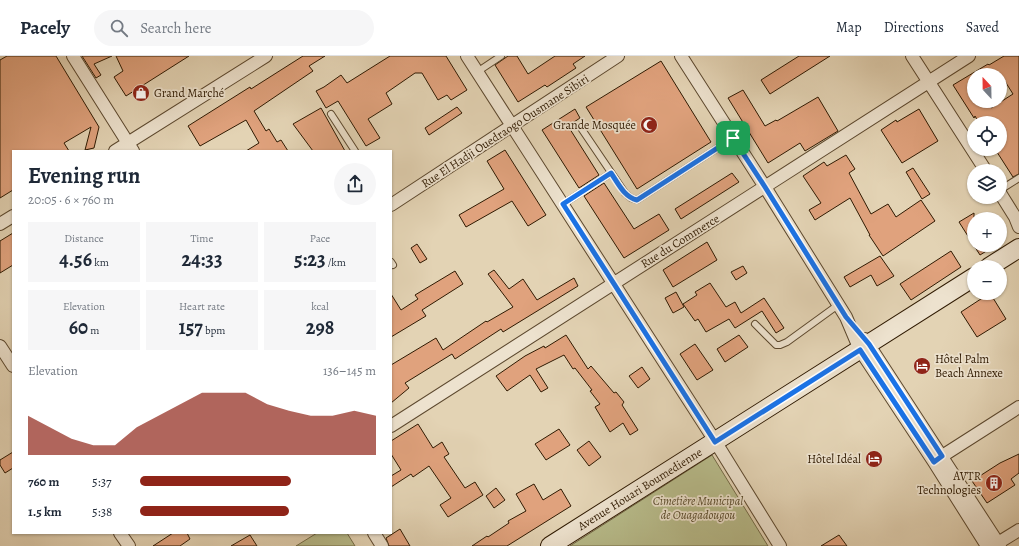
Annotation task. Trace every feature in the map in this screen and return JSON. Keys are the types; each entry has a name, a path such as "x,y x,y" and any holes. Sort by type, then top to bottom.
{"main road":[{"path":"1000,260 1019,248"},
{"name":"Avenue Houari Boumedienne","path":"550,546 967,281"}],"street":[{"path":"72,56 130,147"},
{"path":"119,150 130,147 266,56"},
{"path":"467,56 563,204 780,546"},
{"name":"Rue El Hadji Ouedraogo Ousmane Sibiri","path":"392,204 618,56"},
{"path":"681,56 838,305 995,545 1019,530"},
{"path":"912,56 981,164"},
{"name":"Rue du Commerce","path":"392,425 969,56"},
{"path":"1007,203 1018,221"},
{"path":"0,224 12,217"},
{"path":"0,346 12,364"},
{"path":"938,459 1019,406"},
{"path":"121,534 129,546"},
{"path":"375,534 382,546"}],"lane":[{"path":"477,72 501,56"},
{"path":"331,114 354,150"},
{"path":"581,128 625,193 631,198 637,200 733,138"},
{"path":"563,204 611,173"},
{"path":"1007,186 1019,178"},
{"path":"755,324 776,344 780,345 787,342 838,305"}],"green space":[{"name":"Cimetière Municipal de Ouagadougou","path":"712,455 768,546 570,546"},
{"path":"315,534 348,534 355,546 296,546"}],"building":[{"path":"7,56 56,56 99,127 94,148 85,150 91,127 64,143 68,150 12,150 12,191 0,198 0,60"},
{"path":"82,56 112,56 94,64 101,75 96,78"},
{"path":"116,56 189,56 126,96 114,77 123,71"},
{"path":"303,56 325,56 309,66 313,71 254,111 266,131 269,129 277,142 281,140 287,150 248,150 259,143 246,120 200,146 188,126 250,87 251,89"},
{"path":"390,56 446,56 467,90 451,100 447,95 438,100 422,73 415,73 386,93 392,104 368,119 380,138 366,146 338,101 326,108 316,91 341,75 347,83"},
{"path":"508,56 517,56 528,74 555,56 585,56 573,64 576,68 547,87 545,85 518,102 495,65"},
{"path":"799,56 830,56 770,94 761,80"},
{"path":"1004,56 1019,56 1019,174 1013,177 1007,168 1007,164 1005,164 1000,156 1007,156 1007,116 973,116 968,108 1007,108 1007,98 1013,94 1007,84 1007,68 981,68 988,64 989,65"},
{"name":"Grande Mosquée","path":"661,61 711,142 637,189 586,107"},
{"path":"967,77 967,107 953,85"},
{"path":"743,90 765,126 776,120 777,121 818,97 838,131 805,151 800,143 768,163 728,98"},
{"path":"457,107 462,113 429,135 425,128"},
{"path":"321,108 344,150 312,150 293,124"},
{"path":"575,109 580,118 568,126 599,175 579,188 542,130"},
{"path":"919,109 938,141 902,163 881,130 896,120 897,122"},
{"path":"505,150 546,215 528,226 512,201 466,227 459,215 504,189 487,161"},
{"path":"846,155 855,169 849,173 871,214 888,204 896,217 921,200 935,221 883,256 869,235 850,198 815,220 809,210 821,203 803,176 824,162 827,166"},
{"path":"913,168 930,194 922,199 906,172"},
{"path":"732,173 739,182 681,219 675,209"},
{"path":"604,183 634,229 659,214 669,230 624,258 584,196"},
{"path":"967,217 967,235 959,222"},
{"path":"12,234 12,266 0,273 0,241"},
{"path":"707,242 717,260 673,287 663,270"},
{"path":"417,244 427,259 420,263 411,248"},
{"path":"951,251 961,267 911,300 900,284"},
{"path":"978,252 985,252 980,255"},
{"path":"880,256 894,276 877,286 871,275 850,287 844,277"},
{"path":"743,266 747,273 736,280 731,272"},
{"path":"494,270 509,289 523,279 537,300 574,278 578,286 503,332 501,329 455,359 452,354 405,383 409,388 392,402 392,364 436,338 443,350 486,321 487,322 513,307 488,274"},
{"path":"455,271 463,284 422,310 426,316 392,336 392,296 401,310 418,299 415,295"},
{"path":"710,283 726,307 735,302 741,313 764,298 784,328 776,333 762,311 735,328 729,319 706,332 698,319 695,321 683,304 697,295 695,292"},
{"path":"676,292 684,307 673,313 665,298"},
{"path":"979,300 994,300 1006,319 977,337 961,312"},
{"path":"566,335 588,369 591,366 614,393 616,392 624,402 622,405 638,430 630,435 623,423 610,432 595,407 600,404 590,391 592,390 575,368 573,369 564,355 536,369 548,388 541,392 530,375 507,391 496,376 525,356 544,346 545,348"},
{"path":"739,335 748,347 725,362 717,349"},
{"path":"695,344 713,370 697,380 680,354"},
{"path":"642,367 650,379 638,388 629,376"},
{"path":"418,424 433,448 442,442 449,454 444,457 465,488 475,482 483,495 448,517 440,505 451,498 429,466 413,477 411,474 392,486 392,475 401,470 392,456 392,440"},
{"path":"559,429 570,445 546,460 535,444"},
{"path":"589,441 601,457 589,466 577,450"},
{"path":"12,453 12,469 5,473 0,465 0,460"},
{"name":"AVTR Technologies","path":"1019,454 1019,473 1011,479 1015,485 987,503 972,481 1000,463"},
{"path":"534,484 543,500 561,489 571,506 507,546 472,546 509,523 508,521 526,511 516,494"},
{"path":"496,488 505,500 494,508 486,496"},
{"path":"400,529 410,546 389,546 386,538"},
{"path":"171,534 188,534 190,539 180,546 153,546"},
{"path":"250,535 257,546 231,546"},
{"path":"839,535 847,546 821,546"}],"place":[{"name":"Grand Marché","path":"141,93"},
{"name":"Grande Mosquée","path":"649,125"},
{"name":"Hôtel Palm Beach Annexe","path":"922,366"},
{"name":"Hôtel Idéal","path":"874,459"},
{"name":"AVTR Technologies","path":"994,483"}],"route":[{"path":"733,138 846,317 869,344 942,456 934,462 860,350 715,442 563,204 611,173 625,193 631,198 637,200 733,138"}]}
